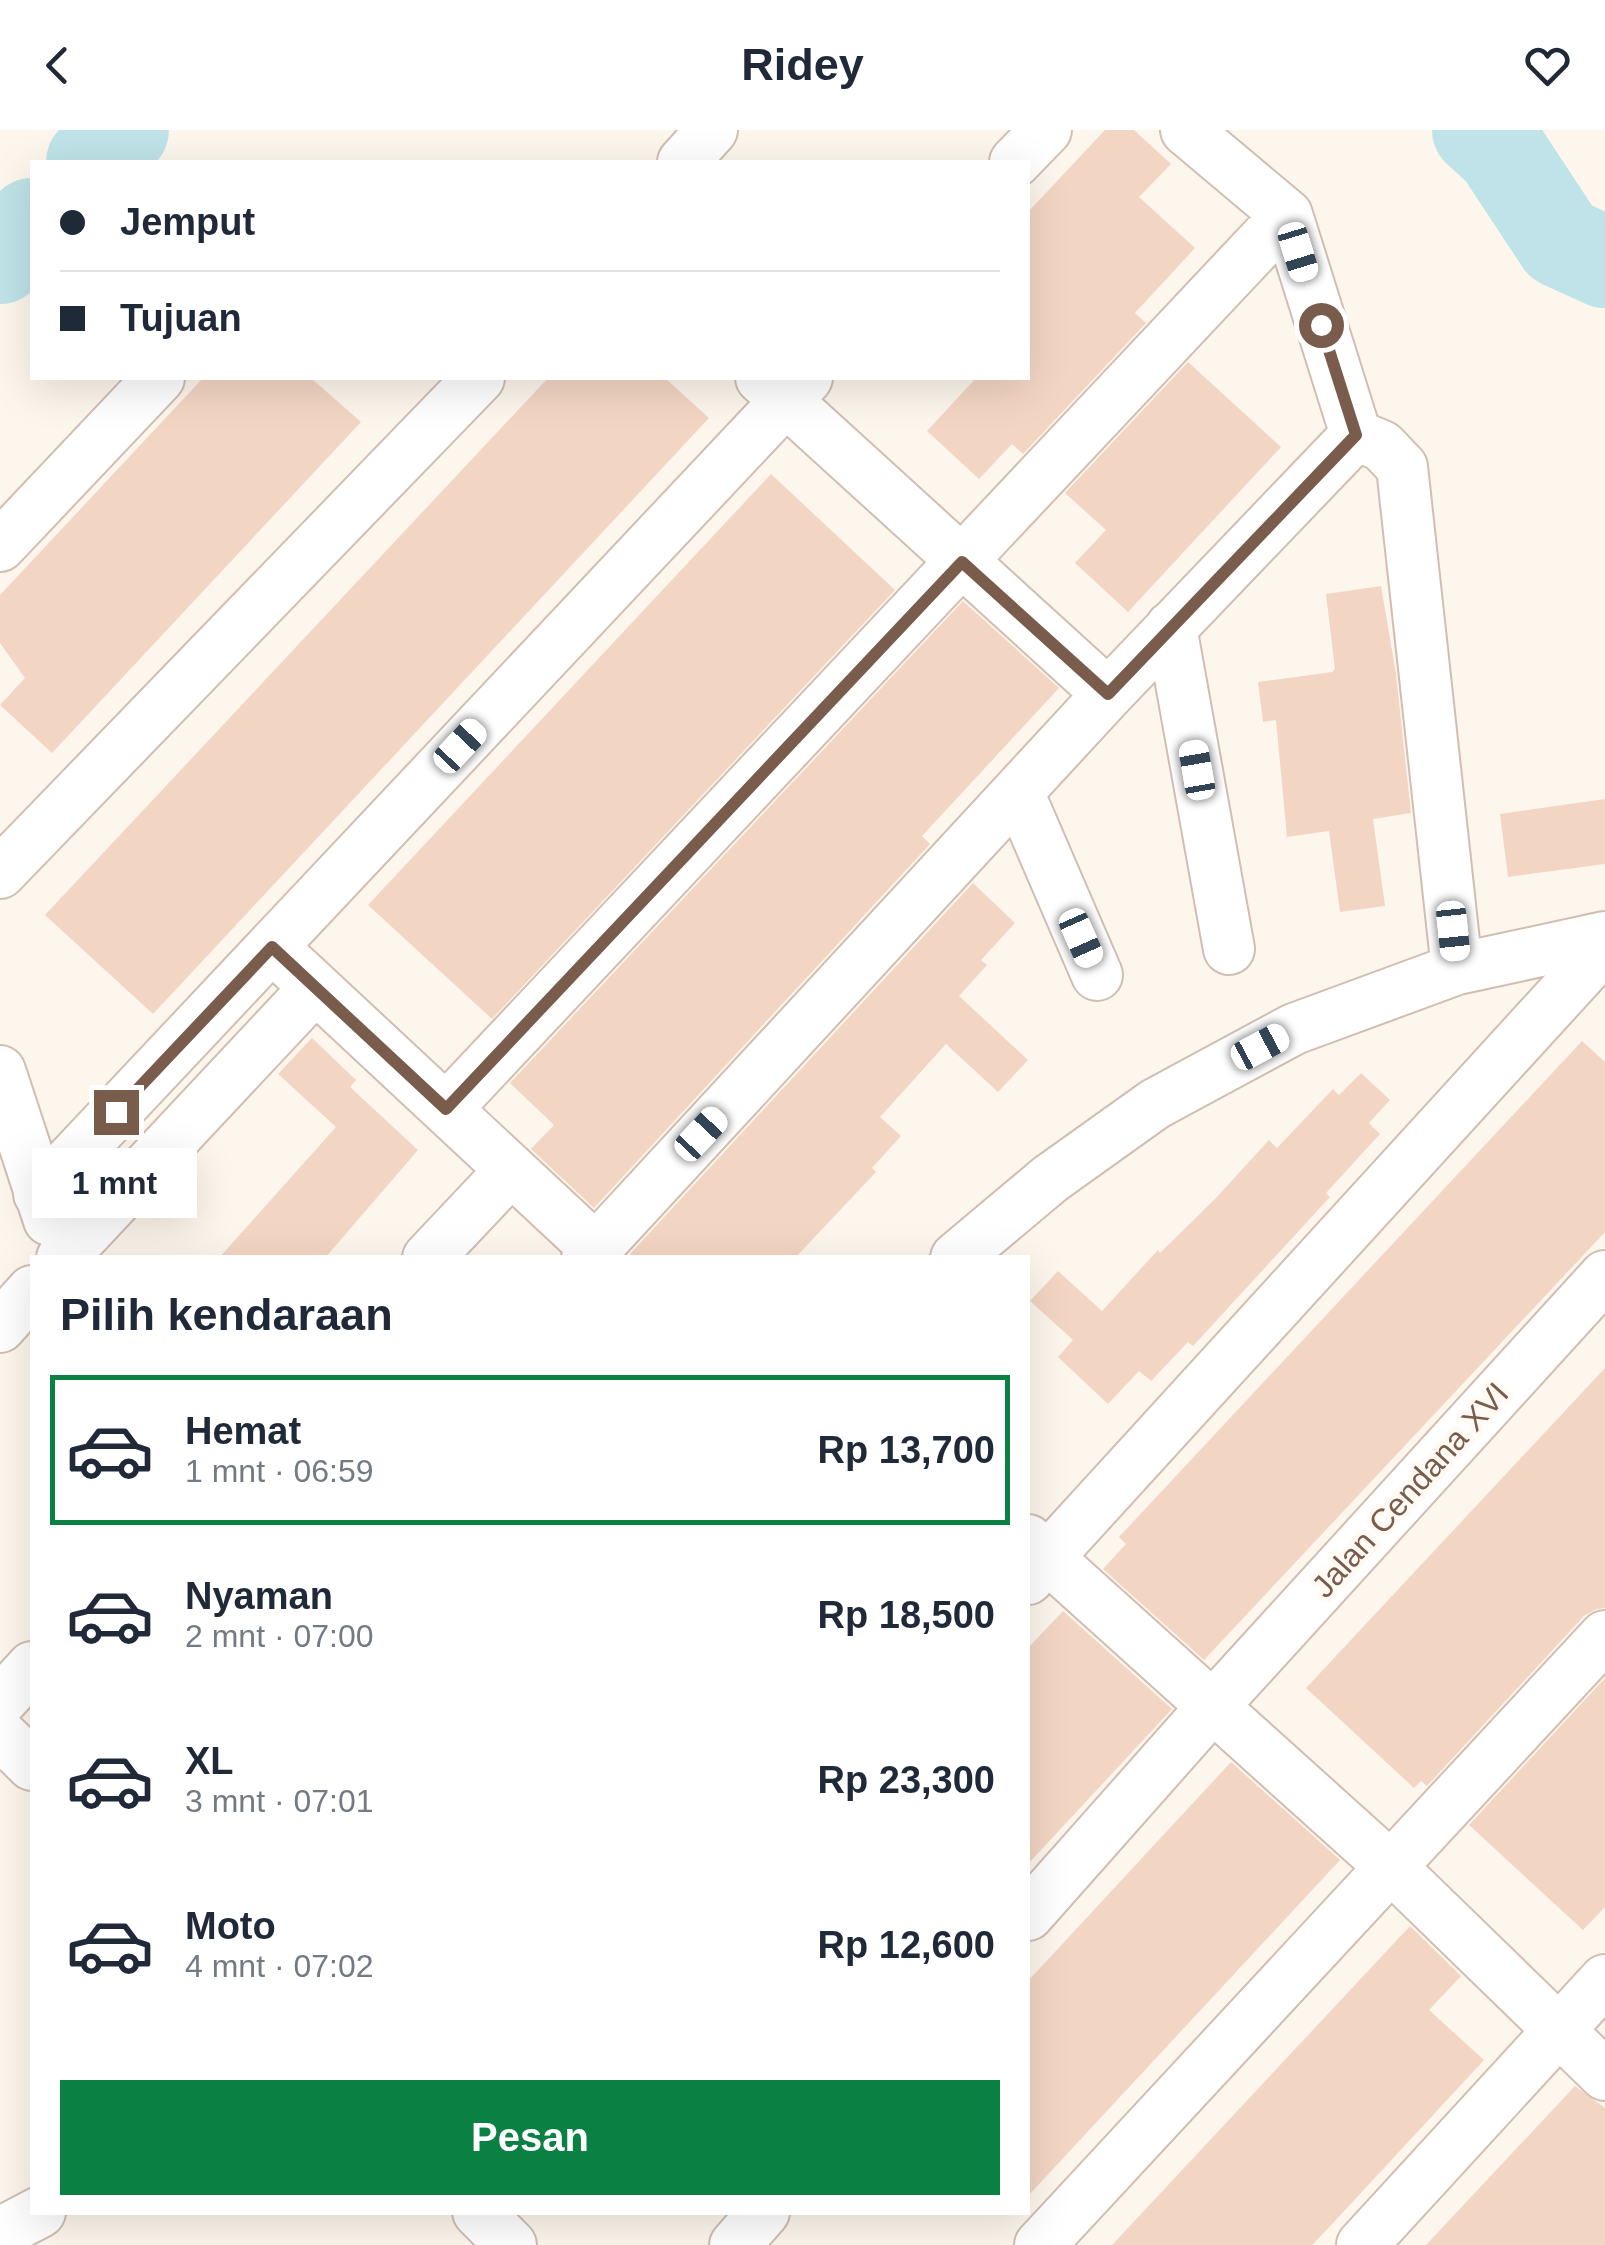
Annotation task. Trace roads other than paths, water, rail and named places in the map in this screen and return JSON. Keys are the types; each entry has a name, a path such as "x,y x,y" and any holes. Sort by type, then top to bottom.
{"street":[{"path":"684,160 712,130"},
{"path":"1016,160 1046,130"},
{"path":"1186,130 1286,215 1356,435 1382,446 1402,467 1457,969"},
{"path":"446,1109 1286,215"},
{"path":"0,546 157,380"},
{"path":"39,1194 272,947 784,385 962,562 1108,694"},
{"path":"0,873 452,386"},
{"path":"272,947 510,1170 591,1253 1108,694 1356,435"},
{"path":"1172,627 1228,949"},
{"path":"1018,792 1097,975"},
{"path":"960,1255 1050,1178 1155,1104 1294,1028 1457,969 1605,937"},
{"path":"1605,947 1034,1560 1214,1704 1392,1868 1605,2075"},
{"path":"65,1255 315,988"},
{"path":"0,1072 62,1255"},
{"path":"444,1252 510,1170"},
{"name":"Jalan Cendana XVI","path":"1030,1913 1214,1704 1605,1276"},
{"path":"0,1327 30,1293"},
{"path":"1040,2245 1605,1636"},
{"path":"7,1698 30,1760"},
{"path":"1362,2245 1605,1980"},
{"path":"0,2233 34,2215"},
{"path":"63,2245 68,2215"},
{"path":"735,2245 761,2215"}],"waterway":[{"path":"94,160 123,130"},
{"path":"1478,130 1501,151 1561,242 1605,262"},
{"path":"0,258 30,226"}]}
